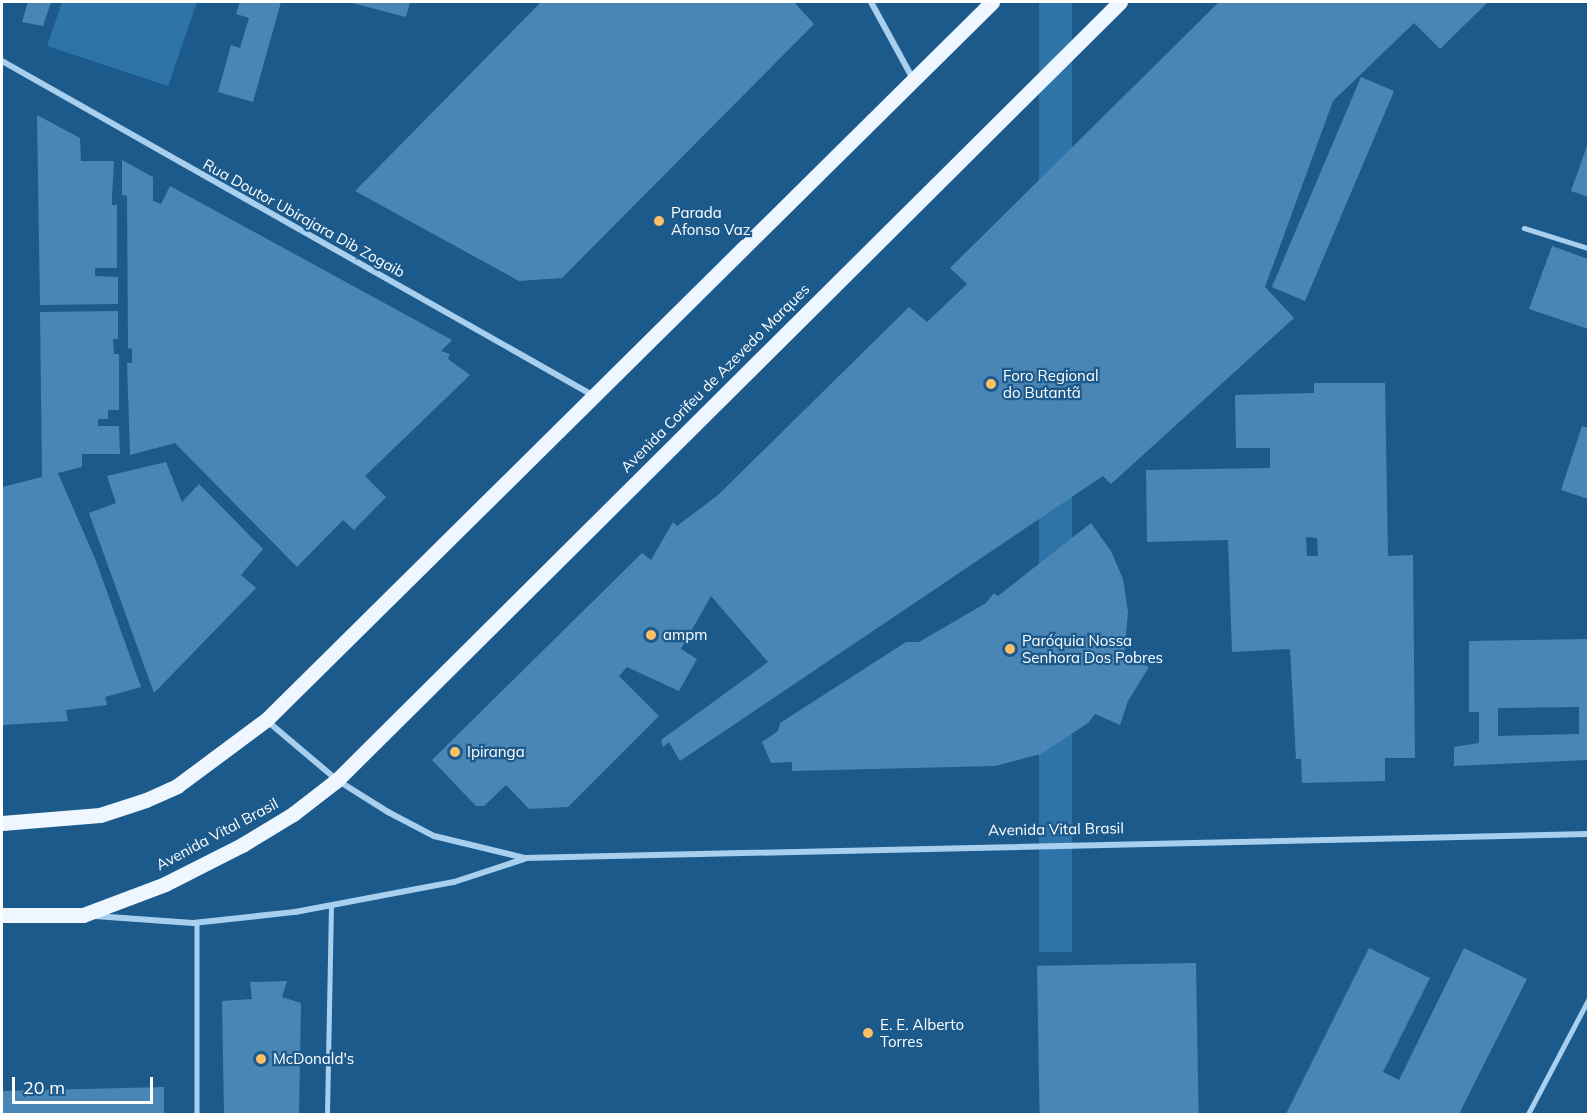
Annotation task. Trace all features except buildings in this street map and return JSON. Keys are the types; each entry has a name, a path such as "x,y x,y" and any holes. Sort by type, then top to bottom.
{"main road":[{"path":"2,823 100,814 146,800 177,786 266,720 992,2"},
{"name":"Avenida Corifeu de Azevedo Marques","path":"337,780 1120,2"},
{"name":"Avenida Vital Brasil","path":"2,915 83,915 165,884 242,845 292,814 337,780"}],"street":[{"path":"871,2 913,79"},
{"name":"Rua Doutor Ubirajara Dib Zogaib","path":"2,61 595,396"},
{"path":"266,720 337,780"},
{"name":"Avenida Vital Brasil","path":"337,780 434,836 525,858 1588,834"},
{"name":"Avenida Vital Brasil","path":"83,915 197,923 331,907 454,882 525,858"}],"lane":[{"path":"1524,228 1588,248"},
{"path":"327,1114 331,907"},
{"path":"197,923 197,1114"},
{"path":"1528,1114 1588,1000"}],"shaded area":[{"path":"62,2 197,2 168,86 47,46"},
{"path":"1039,2 1072,2 1072,952 1039,952"}],"place":[{"name":"Parada Afonso Vaz","path":"659,221"},
{"name":"Foro Regional do Butantã","path":"991,384"},
{"name":"ampm","path":"651,635"},
{"name":"Paróquia Nossa Senhora Dos Pobres","path":"1010,649"},
{"name":"Ipiranga","path":"455,752"},
{"name":"E. E. Alberto Torres","path":"868,1033"},
{"name":"McDonald's","path":"261,1059"}]}
